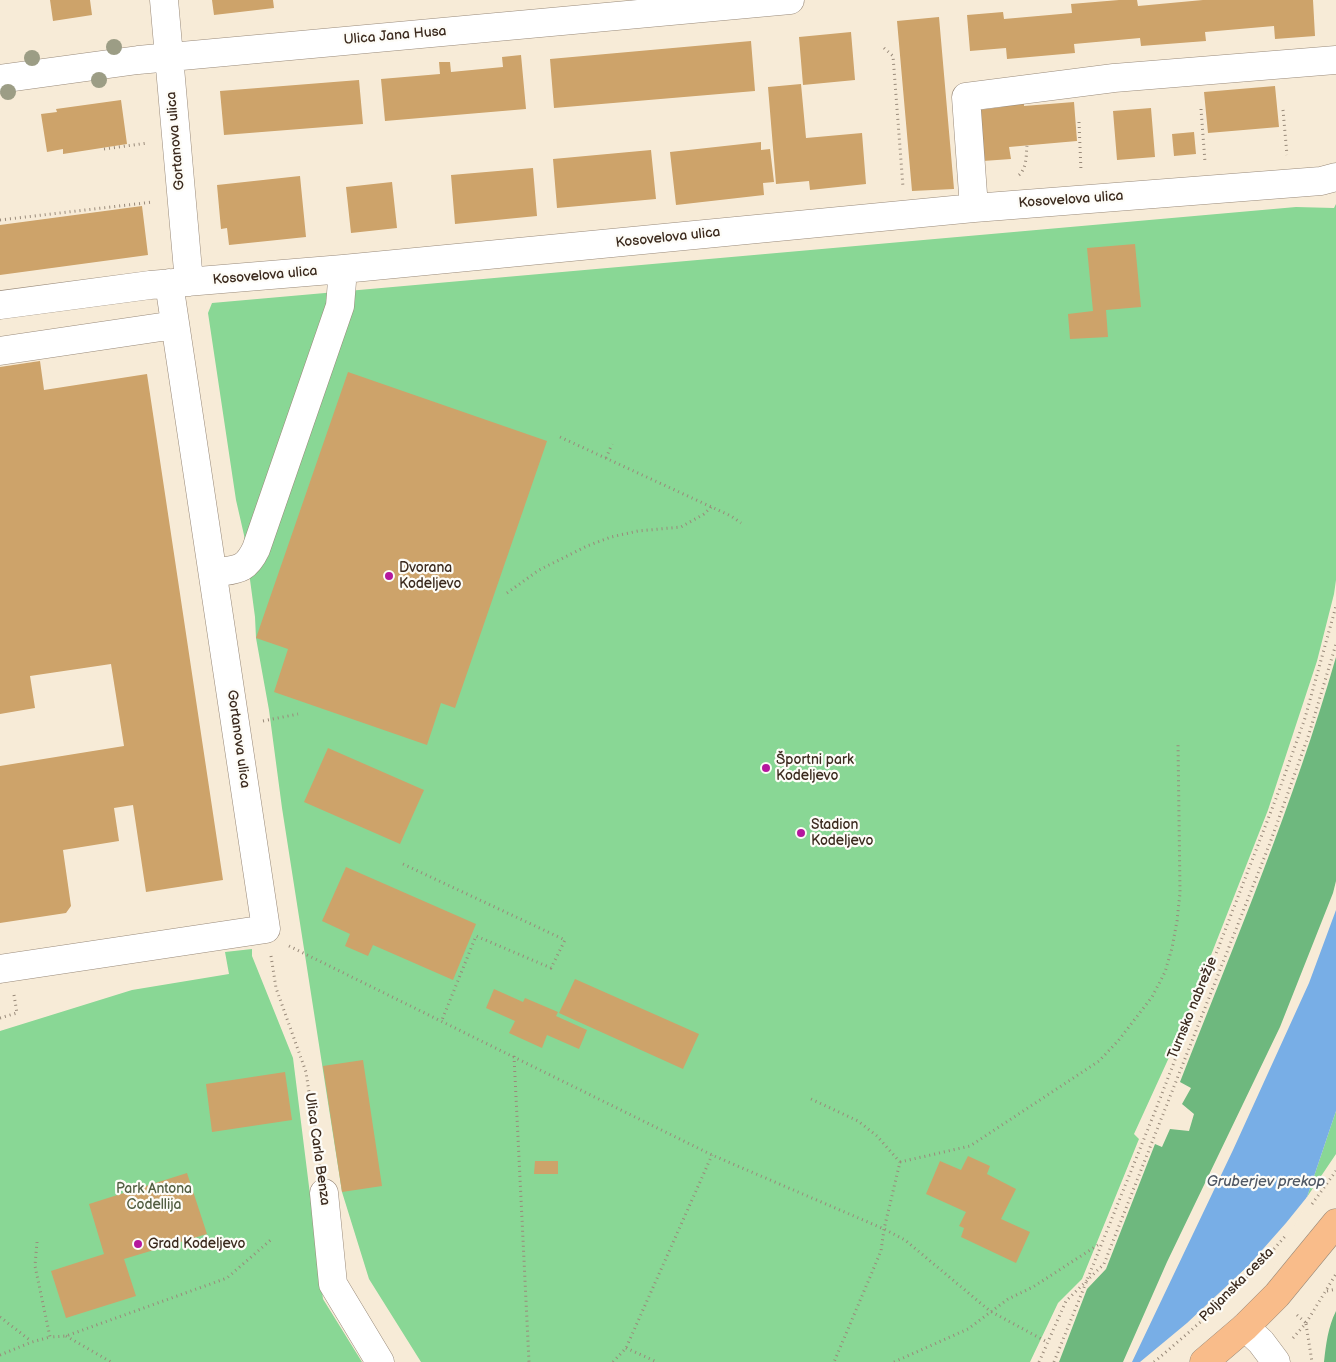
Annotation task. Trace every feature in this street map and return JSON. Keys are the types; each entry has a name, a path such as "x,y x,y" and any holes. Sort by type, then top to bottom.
{"main road":[{"path":"1204,1362 1261,1344 1285,1285 1336,1223"}],"street":[{"name":"Gortanova ulica","path":"164,0 169,57 179,282 175,325 267,932"},
{"name":"Ulica Jana Husa","path":"0,79 169,57 790,0"},
{"path":"974,208 966,97 1114,78 1336,60"},
{"name":"Kosovelova ulica","path":"0,305 130,286 343,269 974,208 1321,181 1336,177"},
{"path":"213,573 242,567 250,560 256,549 340,306 343,269"},
{"path":"0,351 175,325"},
{"path":"0,969 267,932"},
{"name":"Ulica Carla Benza","path":"324,1193 333,1284 380,1362"}],"path":[{"path":"884,48 893,56 905,215"},
{"path":"1201,109 1206,190"},
{"path":"1283,110 1287,183"},
{"path":"1079,122 1082,199"},
{"path":"104,149 149,143"},
{"path":"1018,176 1023,172 1025,166 1027,145"},
{"path":"0,220 154,202"},
{"path":"560,437 711,507 741,523"},
{"path":"606,458 612,444"},
{"path":"507,593 539,570 587,546 611,537 682,527 704,514 711,507"},
{"path":"1054,1362 1100,1243 1156,1109 1280,788 1305,718 1336,606"},
{"name":"Turnsko nabrežje","path":"1039,1362 1066,1301 1104,1264 1215,985 1296,771 1319,704 1336,644"},
{"path":"236,727 298,714"},
{"path":"900,1162 970,1146 1099,1061 1118,1041 1152,998 1165,972 1172,948 1180,893 1178,742"},
{"path":"403,864 565,940 551,968 476,936 442,1020"},
{"path":"267,932 712,1155 884,1229 905,1240 990,1311 1048,1342"},
{"name":"Ulica Carla Benza","path":"267,932 276,988 306,1072 324,1193"},
{"path":"514,1056 529,1362"},
{"path":"811,1099 858,1121 877,1136 900,1162"},
{"path":"613,1362 626,1348 712,1155"},
{"path":"834,1362 881,1251 884,1229 900,1162"},
{"path":"1307,1209 1336,1170"},
{"name":"Poljanska cesta","path":"1154,1362 1226,1299 1254,1271 1289,1231"},
{"path":"0,1355 32,1342 50,1337 66,1336 227,1278 273,1238"},
{"path":"37,1242 35,1266 50,1337"},
{"path":"894,1362 968,1328 1008,1299 1033,1287 1100,1243"},
{"path":"1312,1362 1306,1323 1336,1274"},
{"path":"1327,1291 1336,1289"},
{"path":"0,1317 32,1342"},
{"path":"66,1336 110,1362"},
{"path":"626,1348 657,1362"}],"green space":[{"name":"Športni park Kodeljevo","path":"1336,204 1336,580 1317,661 1268,810 1182,1029 1134,1134 1139,1139 1082,1279 1058,1303 1030,1362 421,1362 369,1279 342,1192 282,808 269,710 256,638 244,535 236,500 208,313 212,303 1296,207 1334,208"},
{"path":"1336,657 1336,881 1333,893 1280,1027 1167,1262 1123,1362 1059,1362 1087,1289 1106,1269 1155,1144 1162,1147 1170,1129 1189,1131 1194,1114 1182,1104 1191,1088 1180,1082 1283,819"},
{"name":"Park Antona Codellija","path":"252,949 252,956 293,1058 323,1299 362,1362 0,1362 0,1031 132,990 229,974 225,952"},
{"path":"1336,1111 1336,1154 1307,1197"},
{"path":"1336,1311 1336,1362 1324,1362 1329,1329"}],"water":[{"name":"Gruberjev prekop","path":"1336,910 1336,1111 1307,1197 1222,1362 1132,1362 1233,1150 1309,983"}],"pier":[{"path":"1307,1197 1309,1198 1225,1362 1140,1362 1187,1323 1248,1266"}],"building":[{"path":"50,0 90,0 92,15 53,21"},
{"path":"212,0 273,0 274,8 214,15"},
{"path":"1137,0 1138,6 1203,0 1313,0 1315,36 1275,39 1274,26 1205,32 1206,41 1141,46 1140,38 1074,44 1075,53 1007,59 1006,48 970,51 967,15 1003,12 1004,19 1072,13 1071,4"},
{"path":"939,17 954,189 912,191 897,21"},
{"path":"851,32 855,80 803,85 799,37"},
{"path":"751,41 755,91 554,108 550,59"},
{"path":"521,55 526,109 385,121 381,79 440,74 439,62 450,62 451,72 503,67 502,57"},
{"path":"359,80 363,124 224,135 220,91"},
{"path":"801,84 806,138 862,133 866,184 810,190 809,181 776,184 768,87"},
{"path":"1275,86 1279,127 1208,133 1204,92"},
{"path":"121,100 127,144 63,154 63,149 47,152 41,114 57,112 56,109"},
{"path":"1024,100 1024,106 1074,102 1077,141 1009,147 1011,159 983,161 979,110 1002,107 1002,102"},
{"path":"1151,108 1155,157 1117,160 1113,111"},
{"path":"1194,132 1196,154 1174,156 1172,134"},
{"path":"761,142 761,150 770,149 774,182 763,183 764,195 676,205 670,152"},
{"path":"651,150 656,199 557,208 553,159"},
{"path":"533,168 537,216 455,224 451,175"},
{"path":"300,176 306,237 229,245 227,228 221,229 217,185"},
{"path":"392,182 397,228 351,233 346,187"},
{"path":"142,206 148,255 0,275 0,225"},
{"path":"1135,244 1141,307 1106,310 1108,337 1070,339 1068,314 1093,311 1087,248"},
{"path":"40,361 44,390 147,374 223,880 146,892 133,805 114,808 119,841 63,850 71,906 66,913 0,923 0,766 124,746 111,664 30,676 35,708 0,714 0,367"},
{"name":"Dvorana Kodeljevo","path":"348,372 547,441 455,708 441,703 427,745 274,692 288,649 256,638"},
{"path":"328,748 424,790 400,844 304,802"},
{"path":"346,867 476,924 453,980 373,945 368,956 345,946 350,934 322,921"},
{"path":"575,979 699,1034 683,1069 559,1013"},
{"path":"494,989 523,1002 525,998 558,1012 556,1016 587,1030 579,1049 547,1035 542,1048 509,1033 515,1021 486,1008"},
{"path":"363,1060 382,1186 342,1192 323,1066"},
{"path":"285,1072 292,1120 212,1132 206,1084"},
{"path":"968,1156 990,1166 987,1174 1016,1189 1001,1219 1030,1232 1016,1263 961,1237 964,1228 959,1226 966,1212 926,1194 940,1161 961,1170"},
{"path":"535,1161 558,1161 558,1174 534,1174"},
{"name":"Grad Kodeljevo","path":"187,1173 207,1234 124,1259 136,1296 66,1318 51,1271 104,1254 89,1204"}],"place":[{"name":"Dvorana Kodeljevo","path":"389,576"},
{"name":"Športni park Kodeljevo","path":"766,768"},
{"name":"Stadion Kodeljevo","path":"801,833"},
{"name":"Grad Kodeljevo","path":"138,1244"}]}
